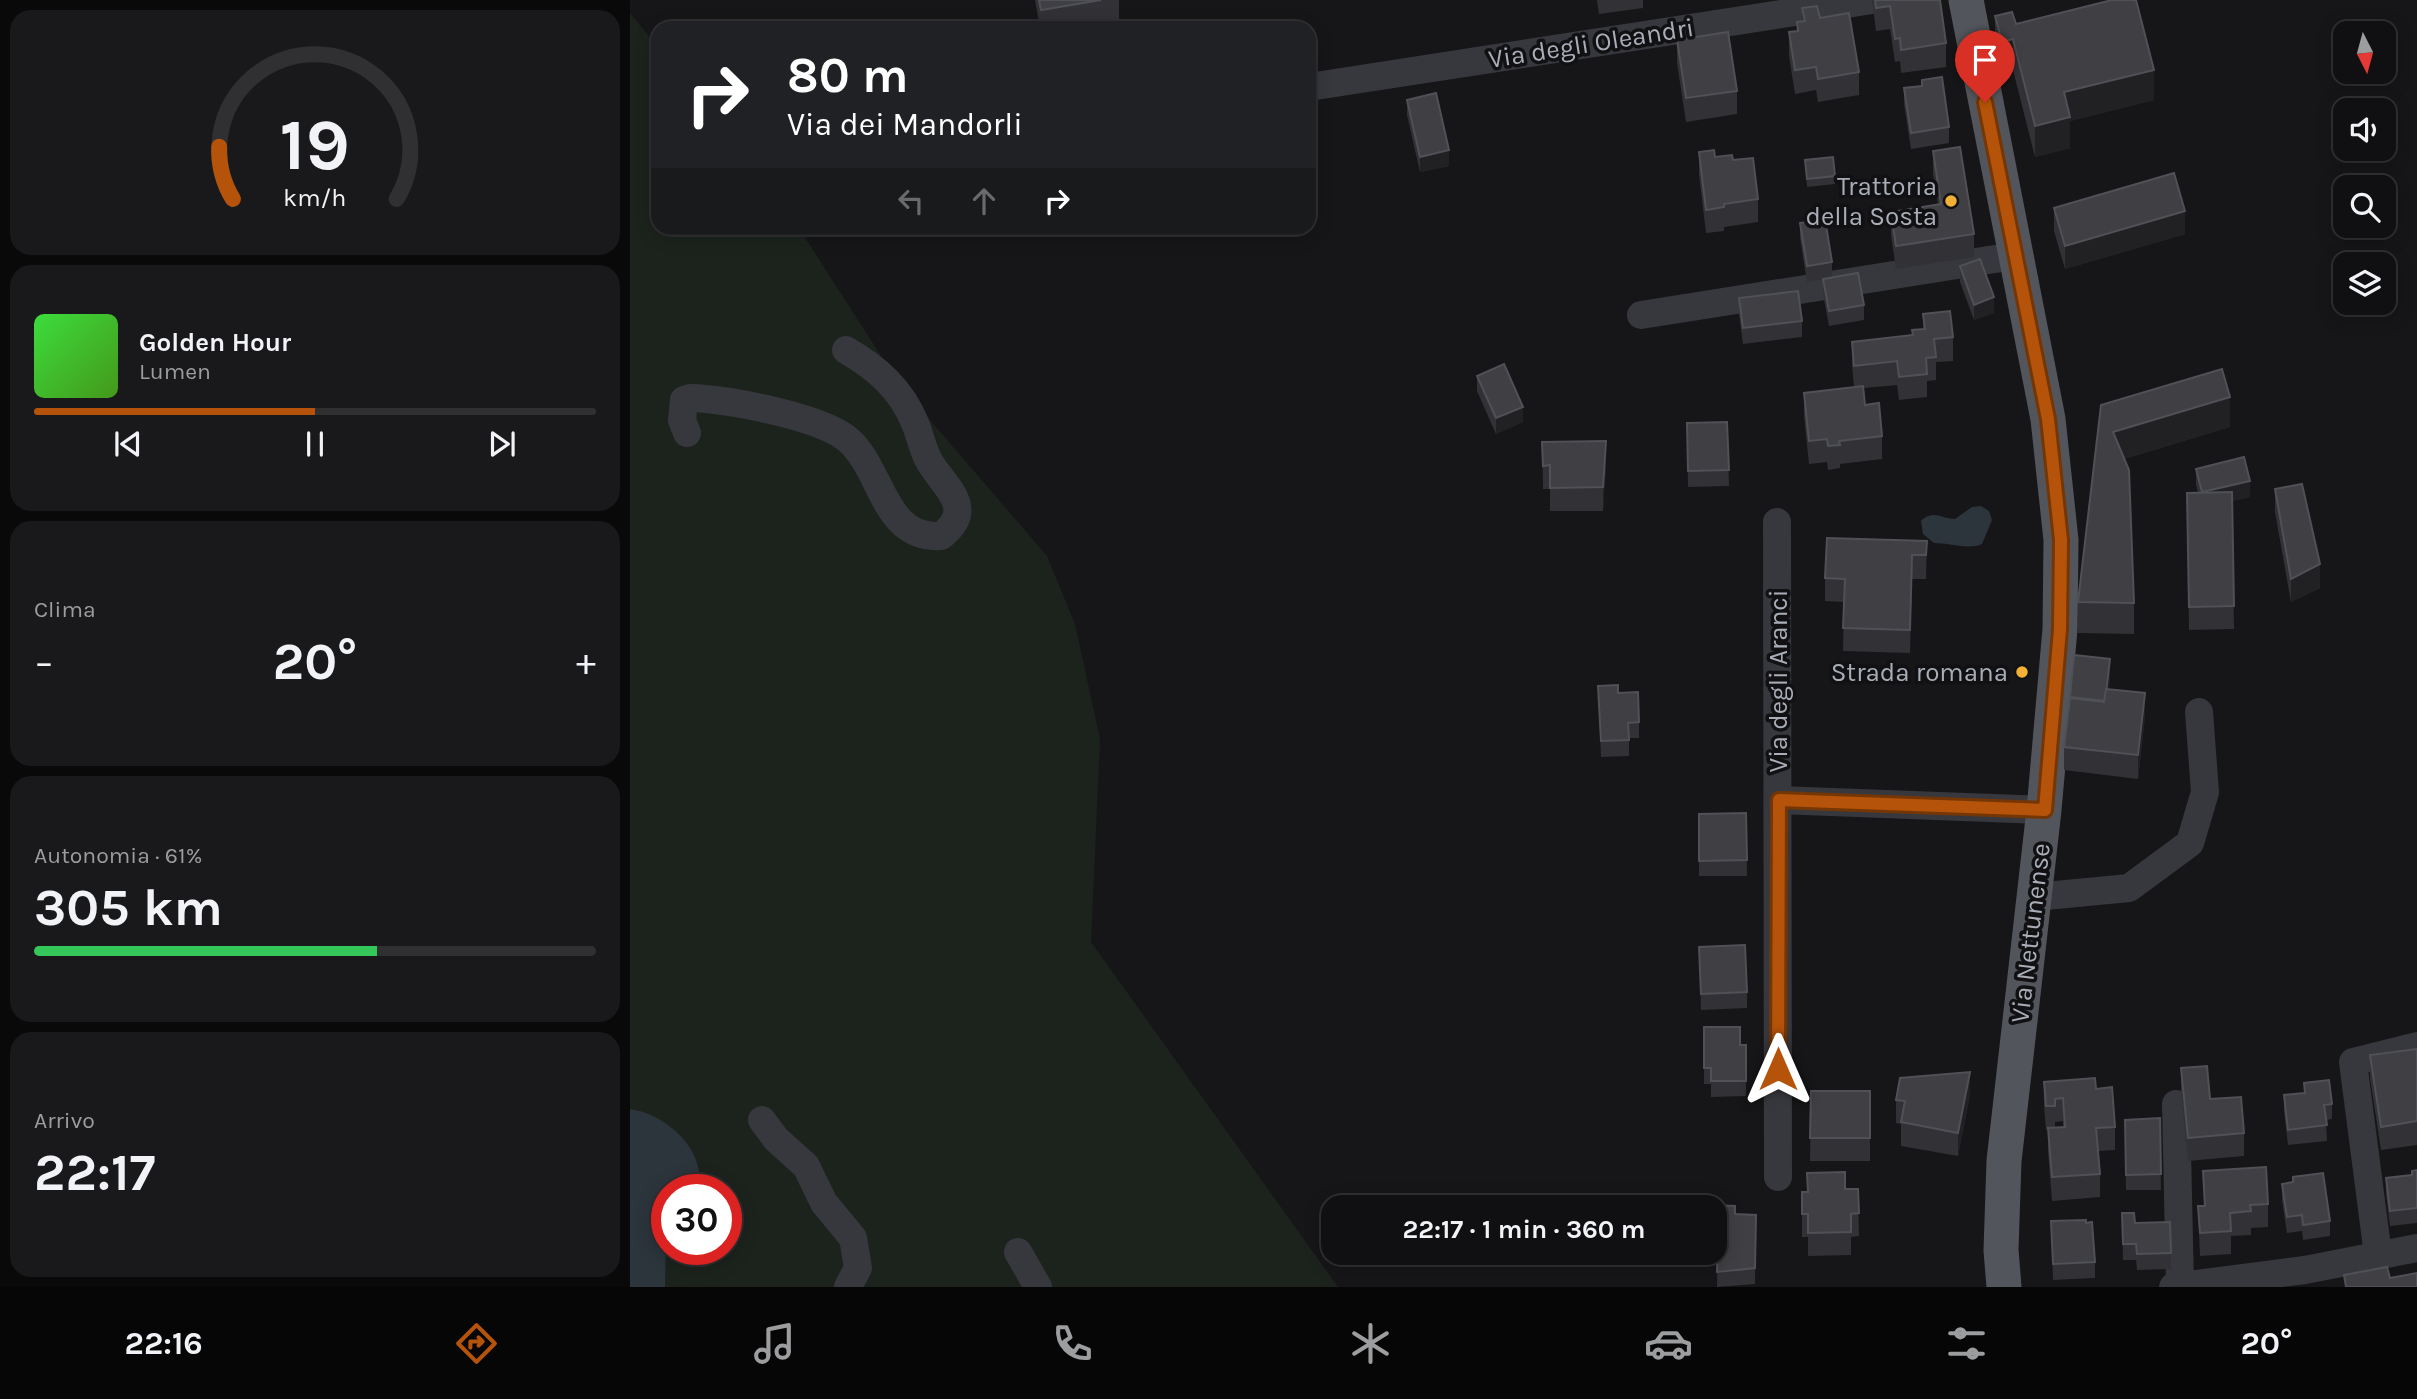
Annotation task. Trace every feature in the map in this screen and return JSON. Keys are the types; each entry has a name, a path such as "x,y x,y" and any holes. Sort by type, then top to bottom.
{"main road":[{"name":"Via Nettunense","path":"1966,0 2048,419 2061,540 2060,629 2045,810 2004,1161 2001,1250 2004,1287"}],"street":[{"name":"Via degli Oleandri","path":"1316,86 1872,0"},
{"path":"1641,315 2014,256"},
{"path":"687,433 681,410 684,400 690,398 801,418 821,425 849,440 906,529 929,537 942,536 954,522 957,511 952,491 932,466 911,414 891,384 874,366 846,350"},
{"name":"Via degli Aranci","path":"1777,522 1778,1177"},
{"path":"2035,897 2129,888 2190,843 2205,792 2200,712"},
{"path":"1779,800 2045,810"},
{"path":"2378,1255 2353,1062 2417,1046"},
{"path":"2176,1104 2177,1286 2306,1279 2378,1255 2417,1248"},
{"path":"762,1119 776,1139 806,1167 824,1203 853,1238 858,1268 848,1287"},
{"path":"1018,1252 1038,1287"}],"shaded area":[{"path":"630,13 651,38 651,235 803,235 899,384 1047,556 1075,624 1100,739 1091,942 1338,1287 630,1287"},
{"path":"1981,506 1989,511 1992,520 1982,544 1965,546 1934,543 1923,534 1921,521 1926,517 1934,515 1955,519 1972,507"},
{"path":"630,1109 657,1118 681,1137 697,1162 699,1174 651,1174 651,1265 665,1265 665,1287 630,1287"}],"building":[{"path":"1039,0 1101,0 1041,10"},
{"path":"1875,0 1940,0 1946,43 1901,50 1900,38 1895,39 1890,6 1876,8"},
{"path":"2112,0 2136,0 2154,70 2064,92 2070,117 2035,126 2013,39 2002,42 1995,16 2012,12 2016,24"},
{"path":"1817,6 1820,18 1849,13 1859,72 1818,79 1816,67 1795,70 1789,32 1798,31 1797,22 1805,21 1802,8"},
{"path":"1728,32 1737,91 1686,98 1677,40"},
{"path":"1942,77 1949,127 1911,133 1904,88 1922,86 1922,80"},
{"path":"1436,93 1449,150 1420,157 1407,100"},
{"path":"1960,147 1974,234 1896,246 1891,212 1941,204 1933,151"},
{"path":"1714,150 1715,157 1732,155 1733,160 1753,158 1758,199 1724,204 1724,207 1706,210 1699,152"},
{"path":"1833,157 1835,176 1807,179 1805,160"},
{"path":"2174,173 2185,211 2065,246 2054,208"},
{"path":"1825,219 1832,262 1807,266 1800,223"},
{"path":"1980,259 1994,297 1974,305 1960,266"},
{"path":"1858,273 1864,305 1829,311 1823,279"},
{"path":"1798,291 1802,321 1743,328 1739,298"},
{"path":"1950,311 1953,337 1934,339 1936,357 1926,358 1927,374 1899,377 1897,361 1854,366 1852,342 1913,335 1912,330 1925,329 1923,314"},
{"path":"1504,364 1523,407 1496,418 1477,376"},
{"path":"2222,369 2230,397 2113,432 2129,470 2134,603 2078,602 2101,405"},
{"path":"1863,386 1865,405 1879,403 1882,436 1839,441 1840,445 1828,446 1827,439 1809,441 1804,393"},
{"path":"1727,422 1729,470 1688,471 1687,423"},
{"path":"1606,441 1603,487 1550,488 1550,465 1543,466 1542,442"},
{"path":"2244,457 2250,481 2202,492 2196,469"},
{"path":"2302,484 2320,564 2291,579 2275,489"},
{"path":"2232,492 2234,606 2189,607 2187,493"},
{"path":"1827,538 1927,541 1926,555 1912,555 1910,630 1843,628 1845,579 1825,578"},
{"path":"2074,655 2110,659 2105,701 2070,697"},
{"path":"1618,685 1618,693 1638,692 1639,722 1628,723 1629,740 1601,741 1598,686"},
{"path":"2106,689 2145,693 2138,755 2064,747 2070,698 2104,702"},
{"path":"1746,813 1747,860 1699,861 1699,814"},
{"path":"1745,945 1747,992 1701,994 1699,947"},
{"path":"1704,1027 1740,1027 1740,1045 1746,1045 1746,1081 1711,1081 1711,1068 1704,1068"},
{"path":"2417,1049 2417,1121 2381,1127 2370,1055"},
{"path":"2207,1066 2210,1099 2241,1097 2244,1133 2188,1138 2181,1068"},
{"path":"1970,1072 1958,1133 1901,1122 1905,1101 1896,1100 1900,1078"},
{"path":"2095,1078 2096,1089 2112,1087 2115,1127 2096,1128 2100,1174 2052,1177 2048,1128 2065,1127 2063,1098 2055,1099 2055,1106 2046,1106 2044,1082"},
{"path":"2329,1080 2332,1104 2324,1105 2327,1125 2288,1130 2284,1095 2305,1093 2304,1083"},
{"path":"1811,1091 1870,1091 1870,1138 1810,1138"},
{"path":"2160,1118 2161,1174 2126,1175 2125,1120"},
{"path":"2266,1167 2268,1204 2250,1205 2251,1211 2230,1213 2231,1231 2200,1233 2198,1206 2205,1206 2203,1171"},
{"path":"2417,1170 2417,1208 2390,1211 2386,1178 2412,1175 2412,1171"},
{"path":"1845,1172 1845,1189 1858,1189 1859,1213 1851,1214 1851,1232 1808,1233 1808,1214 1802,1214 1802,1192 1808,1192 1807,1173"},
{"path":"2323,1173 2330,1221 2303,1225 2302,1215 2287,1217 2282,1184 2293,1182 2293,1177"},
{"path":"1727,1206 1735,1206 1735,1214 1756,1215 1755,1268 1717,1272 1717,1265 1727,1265"},
{"path":"2122,1213 2134,1213 2135,1223 2170,1222 2171,1253 2137,1254 2136,1244 2123,1244"},
{"path":"2086,1220 2086,1223 2092,1222 2095,1262 2053,1264 2051,1221"},
{"path":"2387,1267 2390,1278 2417,1273 2417,1287 2346,1287 2344,1275"}],"place":[{"name":"Trattoria della Sosta","path":"1951,201"},
{"name":"Strada romana","path":"2022,672"}],"route":[{"path":"1778,1069 1779,800 2045,810 2060,629 2061,540 2048,419 1985,102"}]}
